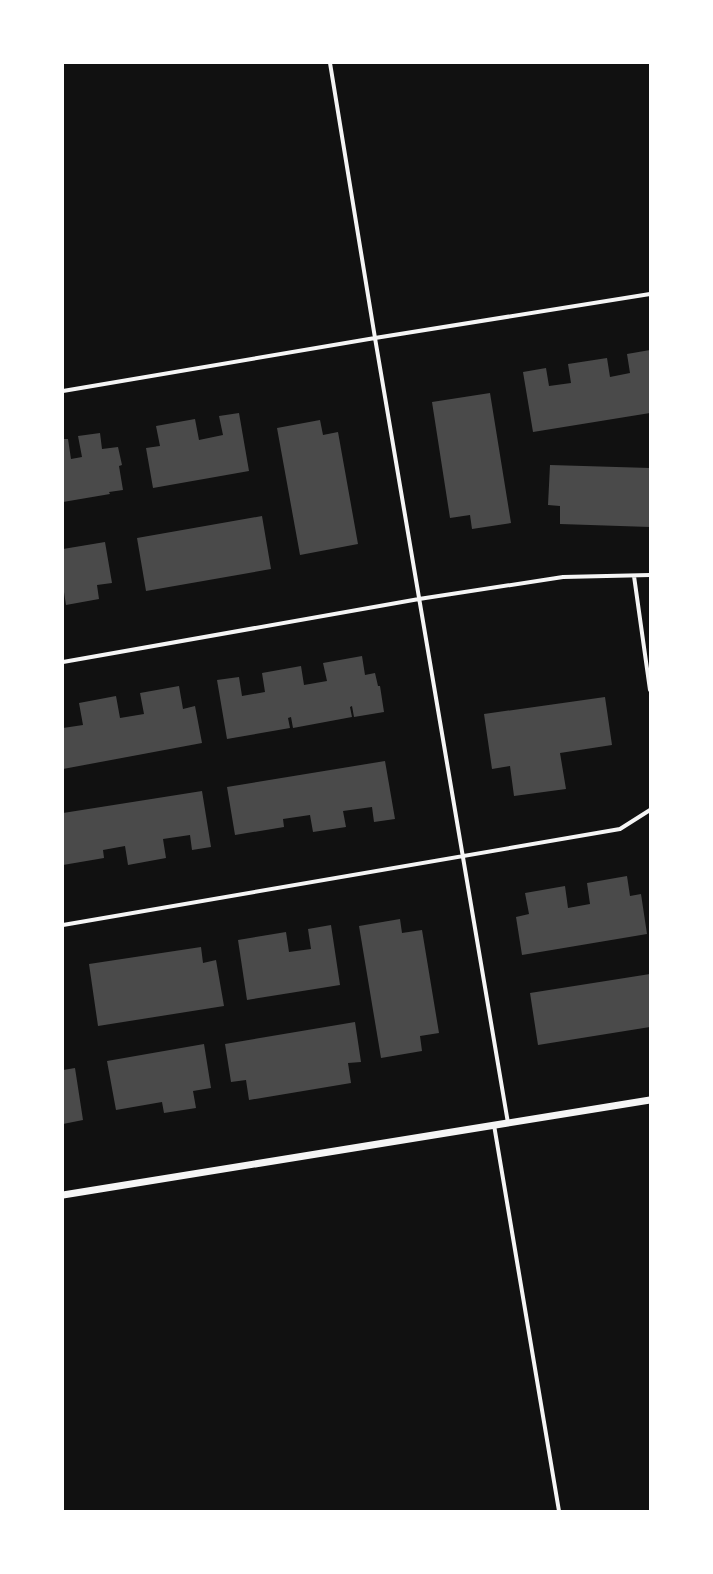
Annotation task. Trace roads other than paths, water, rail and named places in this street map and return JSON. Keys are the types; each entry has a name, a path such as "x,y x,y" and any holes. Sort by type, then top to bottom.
{"street":[{"path":"330,63 508,1123"},
{"path":"63,391 375,338 650,294"},
{"path":"63,662 419,599 563,577 650,575"},
{"path":"634,576 650,690"},
{"path":"63,925 620,829 650,810"},
{"path":"63,1196 650,1100"},
{"path":"494,1125 559,1511"}]}
